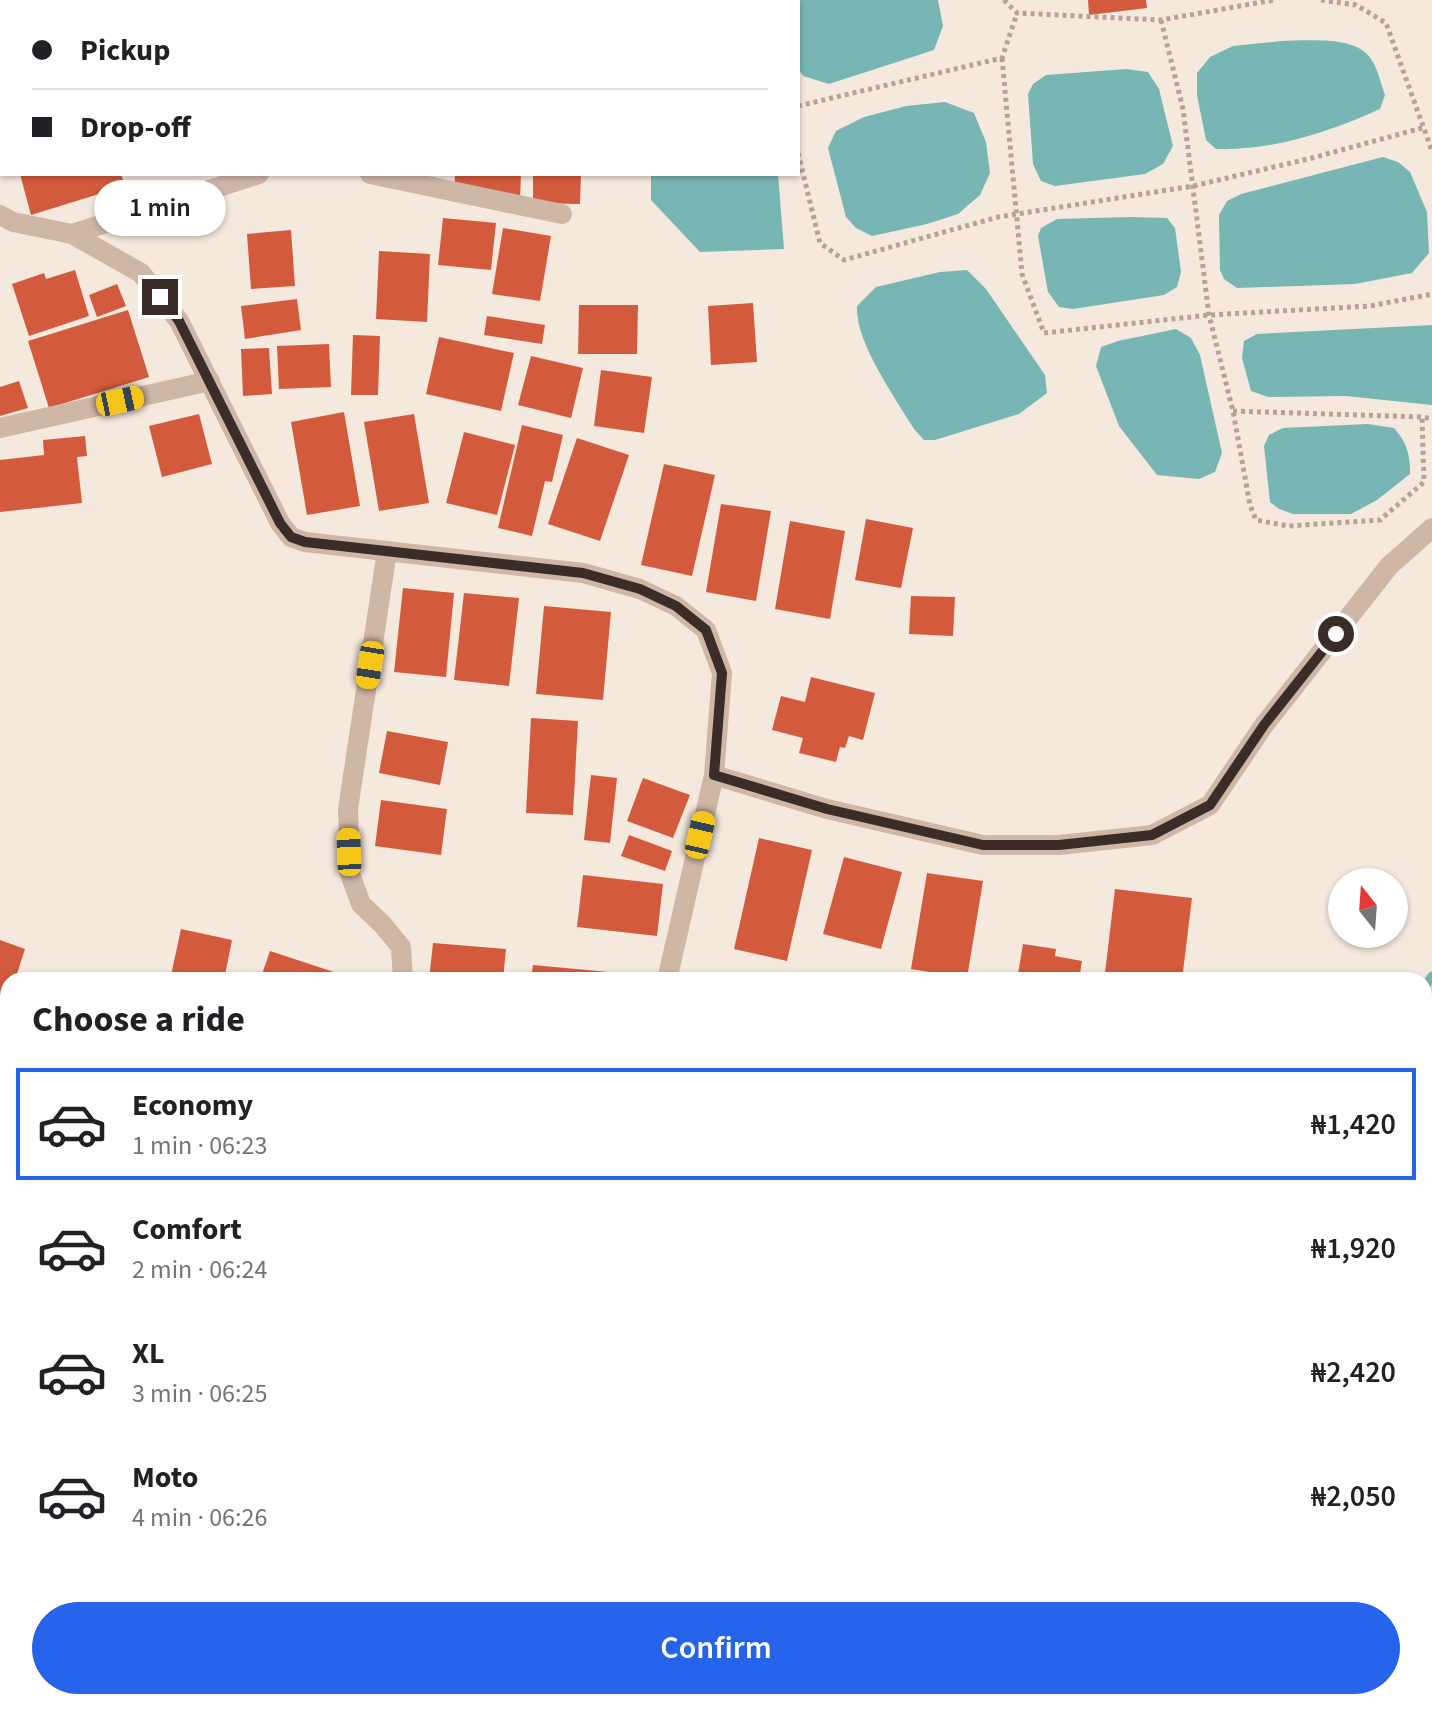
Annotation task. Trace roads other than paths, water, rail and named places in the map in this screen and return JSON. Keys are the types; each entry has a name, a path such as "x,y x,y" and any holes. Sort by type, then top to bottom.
{"street":[{"path":"72,234 253,176"},
{"path":"380,176 562,214"},
{"path":"0,215 13,222 72,234 141,273 179,321 280,523 291,537 305,542 583,573 640,589 676,606 706,630 722,673 714,775 669,972"},
{"path":"0,428 210,381"},
{"path":"714,775 827,809 983,845 1059,845 1152,835 1210,805 1264,725 1389,566 1432,528"},
{"path":"387,551 348,809 350,874 361,904 401,947 403,972"}],"water":[{"path":"800,0 938,0 943,26 934,50 829,84 803,76 800,71"},
{"path":"1282,41 1330,41 1364,51 1376,67 1385,95 1380,109 1300,138 1258,147 1216,149 1206,140 1197,95 1197,73 1210,57 1233,46"},
{"path":"1126,69 1148,72 1159,89 1173,146 1163,164 1145,174 1055,186 1041,181 1033,164 1028,94 1033,84 1046,75"},
{"path":"945,102 974,113 986,142 990,173 980,195 958,214 927,224 872,236 856,228 846,217 828,148 836,131 864,117 906,106"},
{"path":"1383,157 1398,162 1410,172 1427,212 1429,253 1412,273 1355,284 1237,288 1224,279 1220,270 1219,215 1227,201 1241,194"},
{"path":"651,176 778,176 784,249 700,252 651,200"},
{"path":"1167,218 1175,228 1181,272 1177,287 1164,295 1073,309 1059,307 1048,292 1038,236 1041,228 1057,219"},
{"path":"967,270 986,289 1045,375 1047,393 1019,414 935,440 924,440 887,386 869,352 862,336 857,306 876,287 940,272"},
{"path":"1432,325 1432,405 1346,396 1268,397 1251,391 1242,358 1244,341 1257,334"},
{"path":"1176,329 1191,338 1200,355 1222,453 1215,472 1199,479 1157,475 1119,426 1096,366 1101,347"},
{"path":"1368,424 1394,428 1407,449 1410,474 1377,500 1351,514 1293,514 1270,502 1264,446 1269,435 1283,428"}]}
